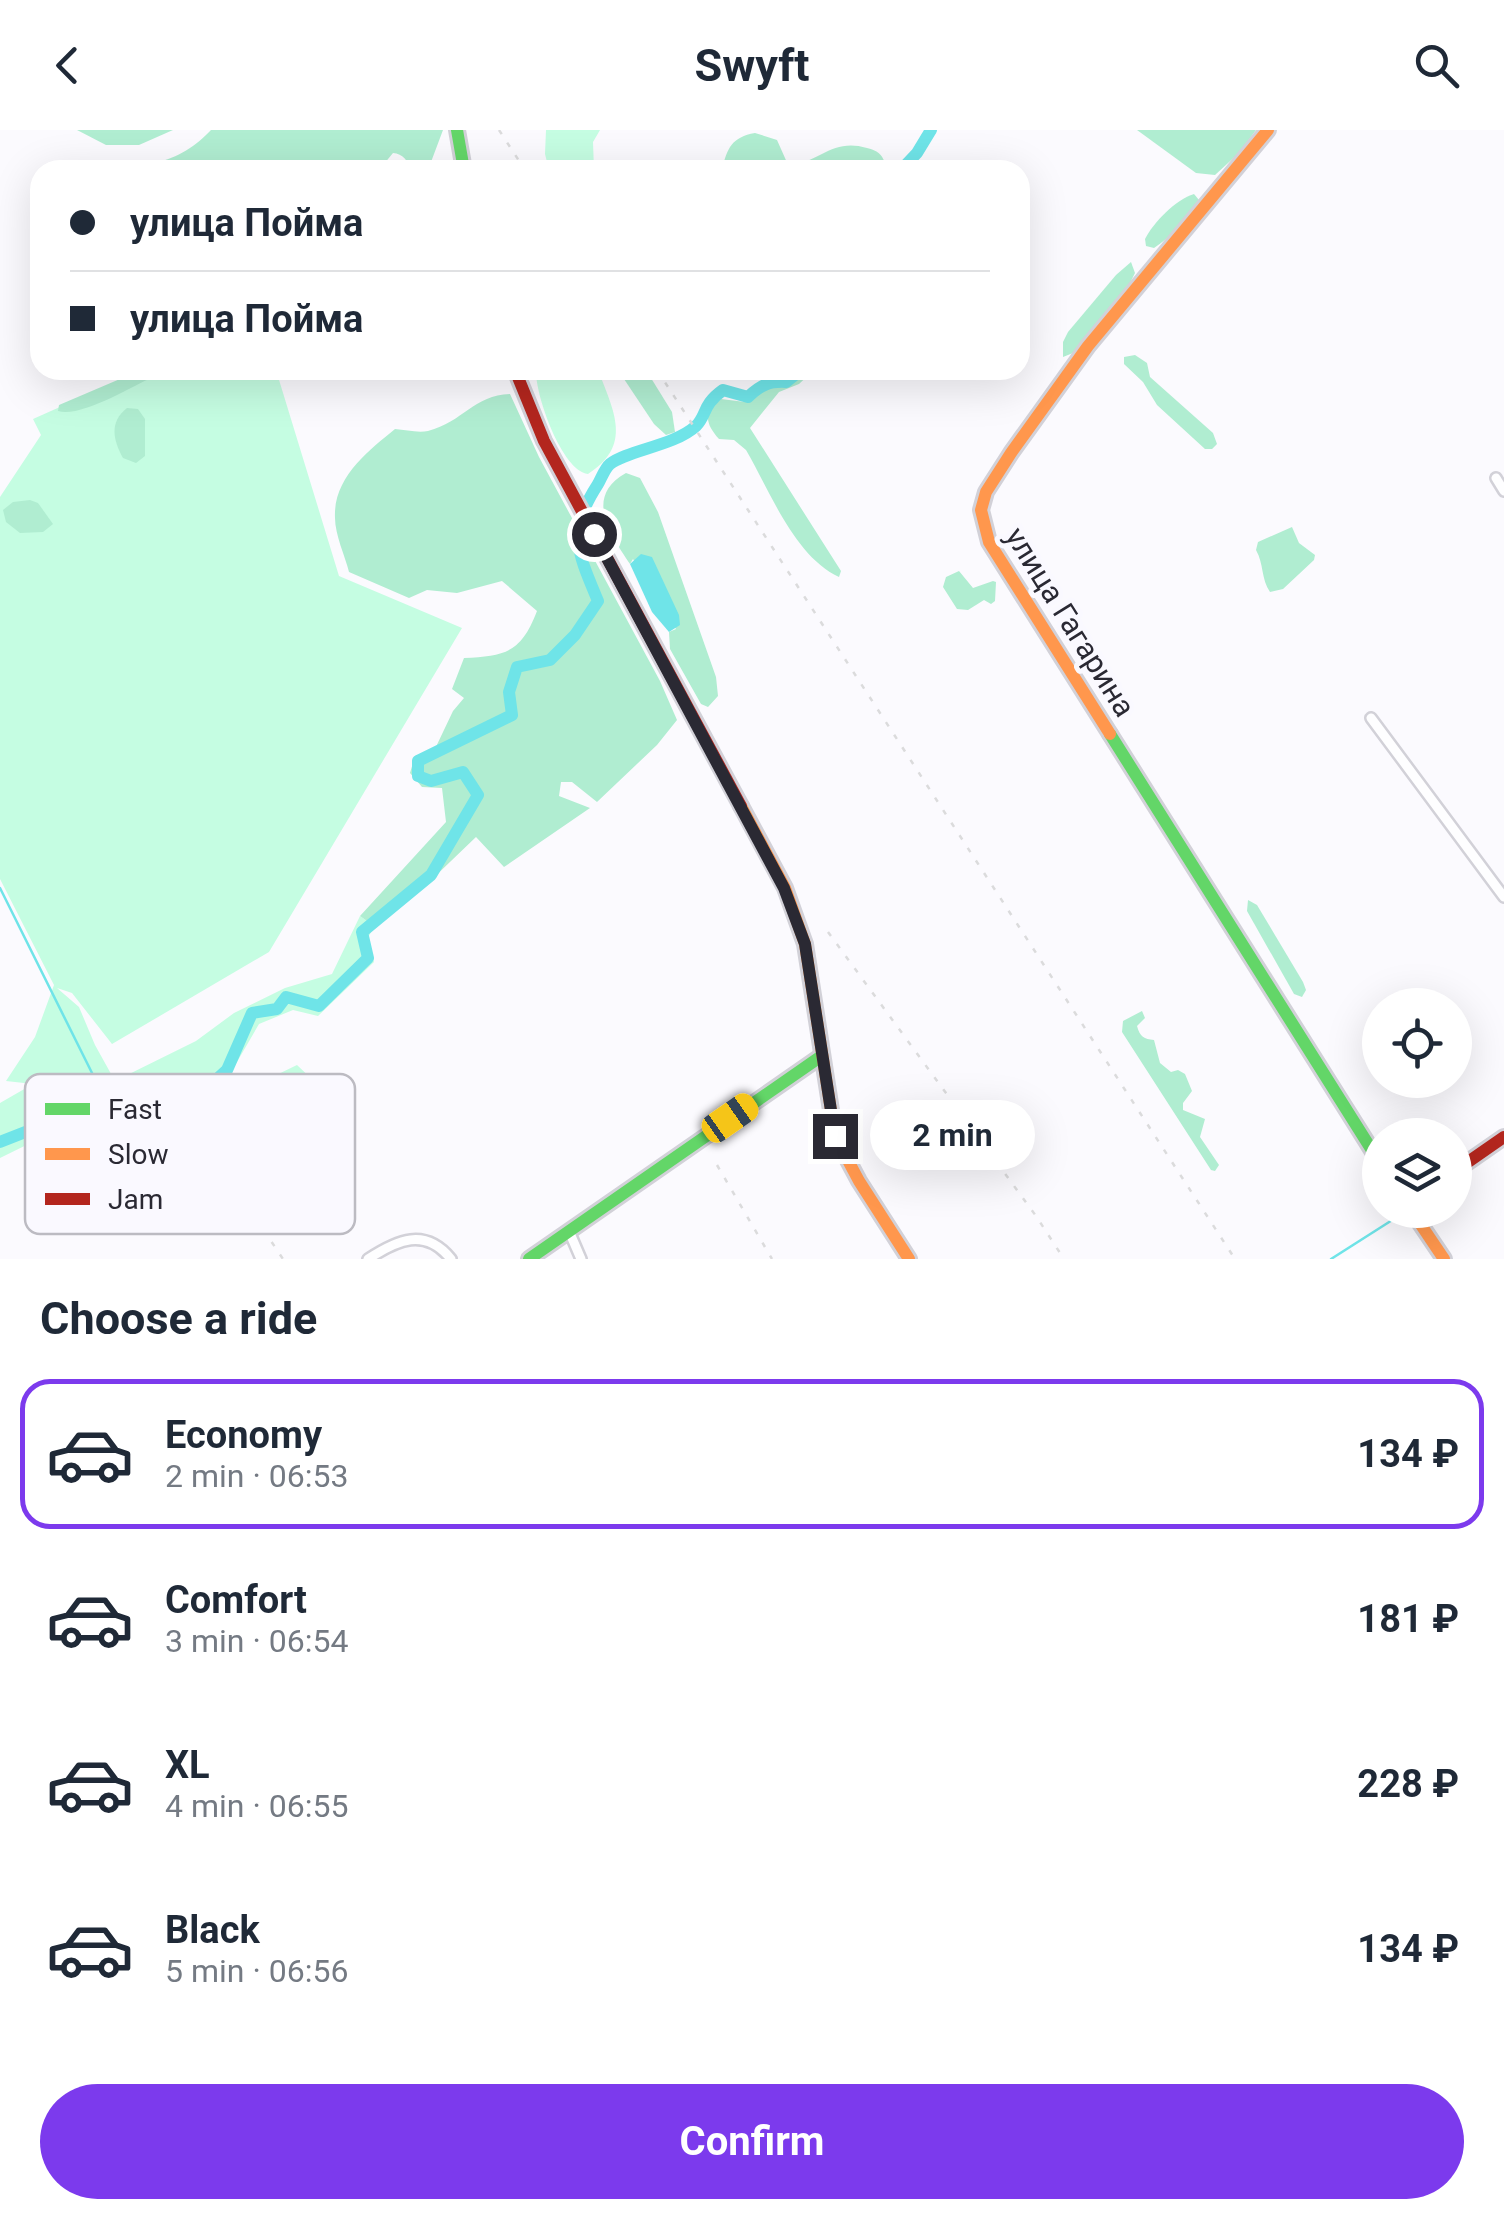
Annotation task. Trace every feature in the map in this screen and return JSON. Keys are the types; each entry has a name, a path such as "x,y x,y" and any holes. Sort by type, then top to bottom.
{"main road":[{"path":"457,130 462,160"},
{"name":"улица Гагарина","path":"1268,130 1088,346 1038,413 986,492 982,521 988,542 1362,1134"},
{"path":"519,380 544,441 784,888 805,944 835,1136 859,1182 909,1259"},
{"path":"529,1259 820,1057"},
{"path":"1472,1161 1502,1143"},
{"path":"1423,1228 1444,1259"}],"street":[{"path":"1496,478 1504,491"},
{"path":"1371,718 1504,897"},
{"path":"569,1231 582,1259"},
{"path":"368,1259 390,1245 414,1238 437,1245 451,1259"}],"green space":[{"path":"77,130 173,130 139,145 106,145"},
{"path":"211,130 443,130 432,160 406,160 393,153 387,160 164,160 193,146"},
{"path":"546,130 600,130 593,142 594,160 546,160"},
{"path":"1137,130 1256,130 1215,175 1196,173"},
{"path":"755,133 777,140 786,160 725,160 741,137"},
{"path":"845,146 874,150 883,160 809,160"},
{"path":"1194,194 1199,200 1179,226 1154,248 1146,246 1145,239 1159,219"},
{"path":"1131,262 1135,273 1130,283 1073,353 1063,357 1068,332"},
{"path":"1135,355 1147,363 1150,377 1213,433 1217,444 1212,449 1205,449 1157,405 1143,382 1124,364 1124,357"},
{"path":"118,380 147,380 79,410 58,411 59,405"},
{"path":"121,380 279,380 339,576 462,628 269,952 112,1044 72,993 57,988 79,1007 111,1074 25,1074 25,1083 6,1081 35,1037 54,985 0,879 0,497 41,435 33,419"},
{"path":"602,380 614,414 615,439 602,463 588,474 578,470 560,446 537,382"},
{"path":"625,380 652,380 672,412 675,432 666,435"},
{"path":"803,380 779,392 750,428 841,571 839,577 823,567 796,538 746,450 734,440 719,439 709,423 711,408 721,399 745,402 770,386"},
{"path":"510,394 677,720 657,745 597,802 572,782 561,782 559,796 590,808 504,867 476,837 426,885 374,926 360,916 446,822 442,788 422,787 410,773 415,756 434,751 453,711 464,698 452,689 464,658 510,650 525,636 537,611 502,581 457,593 427,590 409,598 349,572 337,531 336,504 354,467 395,429 428,431 451,422 487,399"},
{"path":"127,408 138,409 145,419 145,456 136,463 123,458 115,438 117,419"},
{"path":"626,473 640,478 658,512 716,677 718,696 708,707 701,704 670,649 669,632 676,629 633,559 630,564 609,529 603,505 606,493"},
{"path":"13,502 38,503 53,524 43,532 20,533 6,522 3,510"},
{"path":"1292,527 1299,543 1315,555 1314,560 1283,589 1270,592 1256,550 1258,542"},
{"path":"959,571 973,588 996,582 995,601 991,604 984,600 968,610 957,609 943,587 946,577"},
{"path":"1248,900 1257,905 1303,982 1306,990 1302,997 1294,994 1247,911"},
{"path":"360,916 374,926 368,938 374,962 318,1016 293,1010 259,1024 230,1074 129,1074 196,1041 234,1013 285,988 332,974"},
{"path":"1142,1011 1145,1018 1138,1030 1143,1037 1154,1040 1160,1063 1171,1072 1185,1074 1192,1091 1183,1110 1205,1119 1200,1137 1219,1165 1215,1171 1122,1032 1123,1021"},
{"path":"297,1065 306,1074 278,1074"},
{"path":"25,1089 25,1146 0,1158 0,1103"}],"water":[{"path":"641,554 652,557 679,615 680,625 669,632 652,612 630,564"}],"waterway":[{"path":"910,160 931,130"},
{"path":"223,1074 252,1013 277,1009 286,997 319,1006 368,958 362,932 431,875 478,795 463,772 431,781 418,776 418,761 512,715 509,692 517,667 550,660 575,635 598,601 581,555 579,529 588,501 608,466 687,433 723,390 748,397 766,385 788,380"},
{"path":"0,888 93,1074"},
{"path":"0,1142 25,1132"},
{"path":"1331,1259 1380,1228"}],"railway":[{"path":"499,130 518,160"},
{"path":"664,380 1235,1259"},
{"path":"828,932 1064,1259"},
{"path":"717,1165 772,1259"},
{"path":"266,1234 283,1259"}],"traffic: fast":[{"path":"457,130 462,160"},
{"path":"1110,734 1362,1134"},
{"path":"529,1259 820,1057"}],"traffic: slow":[{"path":"1110,734 989,542 981,510 986,492 1011,453 1088,346 1268,130"},
{"path":"741,806 785,888 805,944 835,1136 909,1259"},
{"path":"1423,1228 1444,1259"}],"traffic: jam":[{"path":"519,380 544,441 741,806"},
{"path":"1472,1159 1504,1137"}],"route":[{"path":"594,534 784,888 805,944 835,1136"}]}
